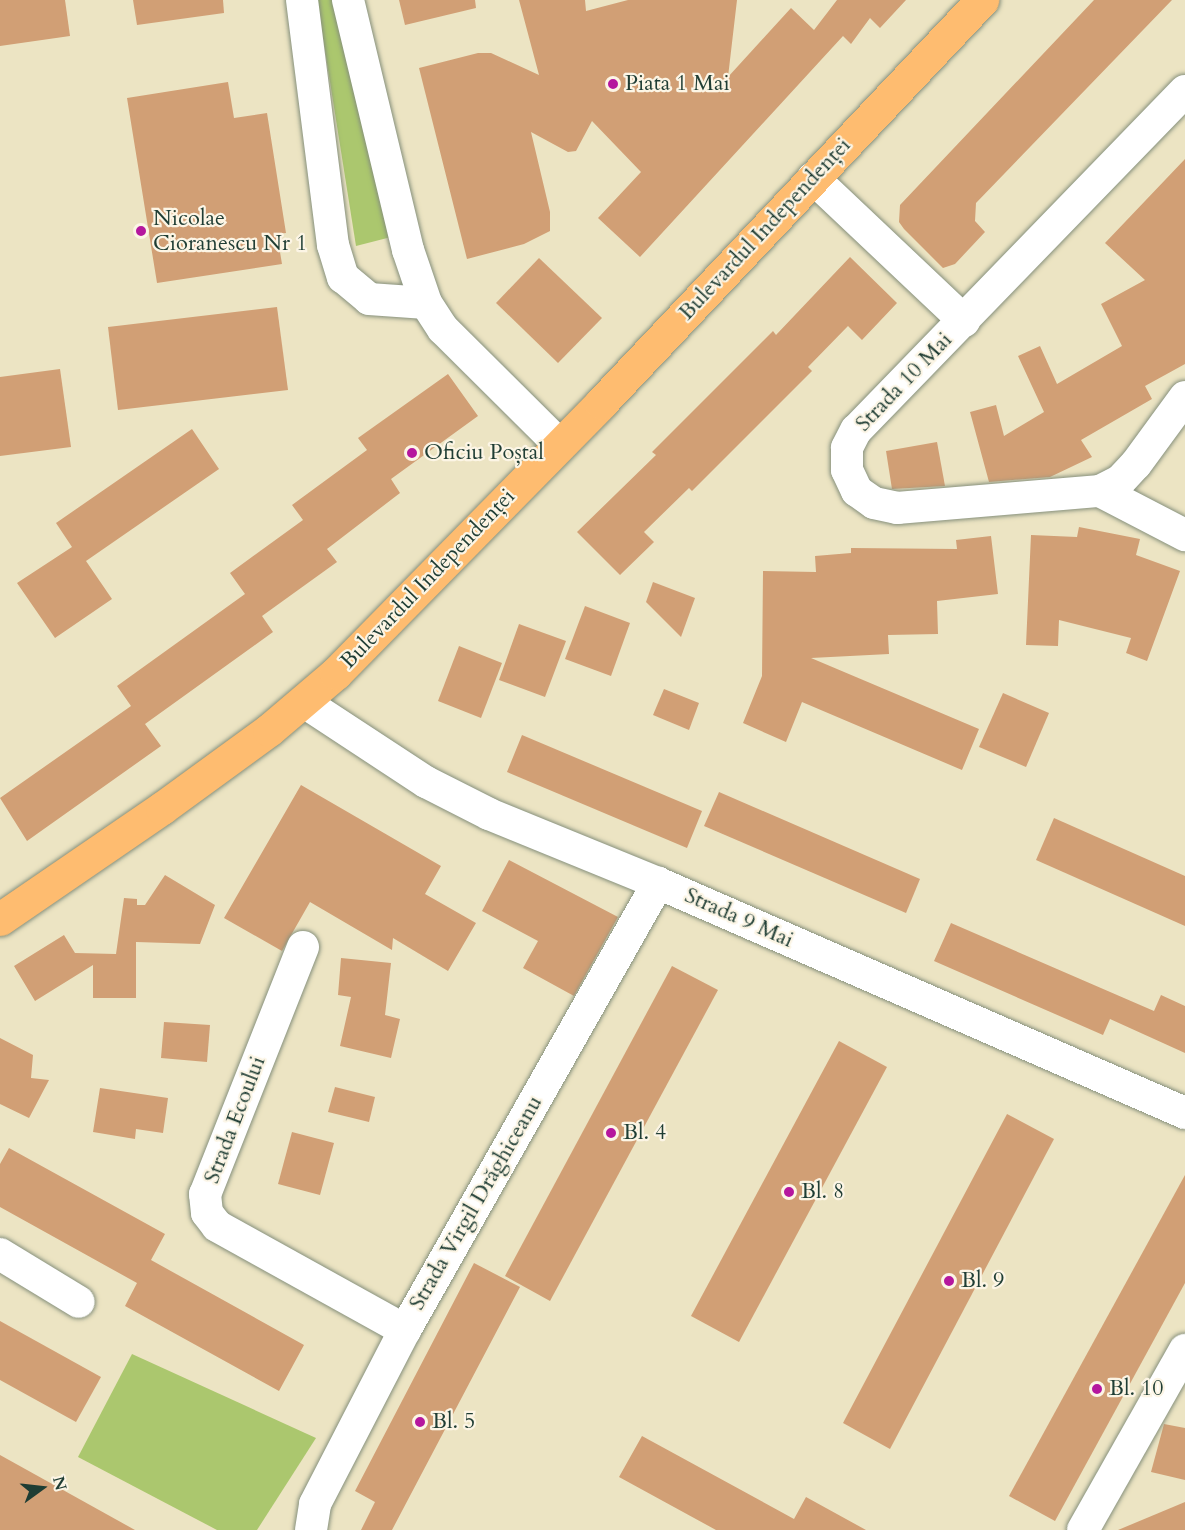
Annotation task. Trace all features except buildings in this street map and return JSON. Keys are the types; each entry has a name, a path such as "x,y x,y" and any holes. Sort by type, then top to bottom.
{"main road":[{"name":"Bulevardul Independenței","path":"0,919 162,808 304,702 363,648 982,0"}],"street":[{"path":"303,0 333,245 343,277 369,299 426,303"},
{"path":"348,0 360,41 408,250 426,303 450,336 559,444"},
{"name":"Strada 10 Mai","path":"1100,491 897,508 874,502 857,491 847,470 847,448 856,430 1185,91"},
{"path":"813,178 964,321"},
{"path":"1100,491 1120,481 1136,464 1185,397"},
{"path":"1100,491 1185,535"},
{"name":"Strada 9 Mai","path":"304,702 426,782 489,814 658,883 1185,1113"},
{"name":"Strada Virgil Drăghiceanu","path":"311,1530 315,1504 405,1330 658,883"},
{"name":"Strada Ecoului","path":"303,947 205,1194 207,1213 218,1226 405,1330"},
{"path":"0,1254 79,1302"},
{"path":"1083,1530 1185,1350"}],"green space":[{"path":"317,0 337,0 395,236 356,246"},
{"path":"132,1354 316,1438 257,1530 217,1530 78,1457"}],"place":[{"name":"Piata 1 Mai","path":"613,84"},
{"name":"Nicolae Cioranescu Nr 1","path":"141,231"},
{"name":"Oficiu Poștal","path":"412,453"},
{"name":"Bl. 4","path":"611,1133"},
{"name":"Bl. 8","path":"789,1192"},
{"name":"Bl. 9","path":"949,1281"},
{"name":"Bl. 10","path":"1097,1389"},
{"name":"Bl. 5","path":"420,1422"}]}
